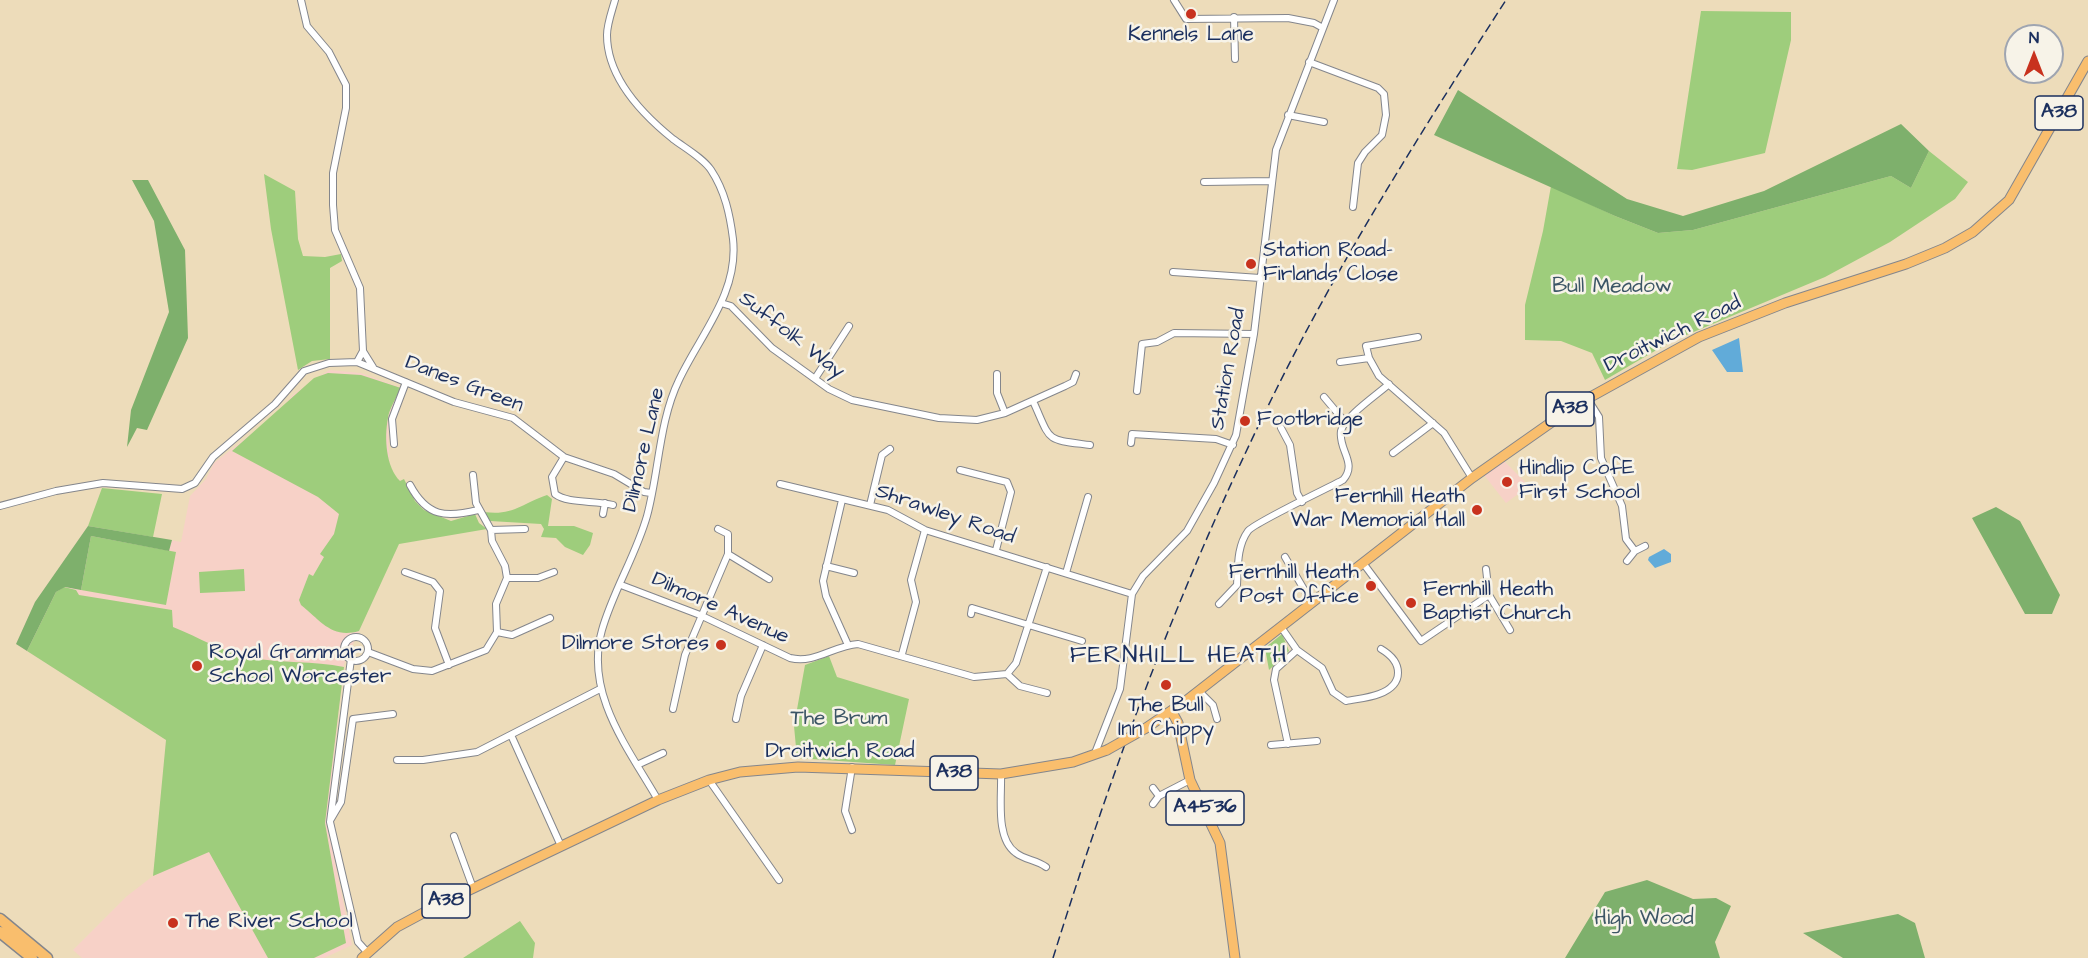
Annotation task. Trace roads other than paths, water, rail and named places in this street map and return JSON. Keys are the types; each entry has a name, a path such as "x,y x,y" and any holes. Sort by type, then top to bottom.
{"highway":[{"path":"0,919 47,958"},
{"path":"0,932 32,958"}],"main road":[{"name":"Droitwich Road","path":"364,955 397,927 473,888 658,801 709,780 767,769 852,767 1001,774 1073,762 1107,750 1172,712 1472,478 1587,399 1700,337 1741,319 1906,264 1945,248 1973,232 2009,200 2088,61"},
{"name":"A4536","path":"1172,712 1178,723 1190,780 1220,843 1235,958"}],"street":[{"path":"301,0 307,27 329,52 346,85 346,108 333,174 335,230 360,288 363,351 373,367"},
{"name":"Dilmore Lane","path":"615,0 607,33 608,50 616,73 634,100 658,126 710,168 726,203 734,242 730,269 717,316 685,367 671,397 643,529 602,630 597,657 600,689 610,717 658,801"},
{"path":"1174,0 1186,19 1197,21 1234,16 1288,18 1314,23 1323,28"},
{"name":"Station Road","path":"1095,753 1120,689 1132,594 1143,576 1187,531 1233,445 1254,333 1276,150 1334,0"},
{"path":"1234,16 1235,59"},
{"path":"1309,62 1378,88 1384,94 1386,115 1382,135 1365,152 1358,163 1353,207"},
{"path":"1288,115 1311,123 1324,122"},
{"path":"1204,182 1271,181"},
{"path":"1264,248 1314,252"},
{"path":"1173,272 1260,278"},
{"name":"Suffolk Way","path":"722,303 731,306 757,330 772,348 838,394 852,400 939,418 977,420 1005,413 1033,401 1065,386 1075,376 1081,383"},
{"path":"816,377 849,326"},
{"path":"1137,391 1142,344 1157,342 1174,333 1254,333"},
{"path":"1418,337 1366,346 1368,358 1378,376 1444,433 1472,478"},
{"path":"0,506 56,490 103,483 182,489 189,487 213,457 275,404 304,371 329,363 357,362 363,351"},
{"path":"1340,362 1368,358"},
{"name":"Danes Green","path":"357,362 454,402 513,418 564,457 614,474 644,492 651,493"},
{"path":"997,374 997,393 1005,413"},
{"path":"394,444 392,419 406,382"},
{"path":"1219,604 1237,585 1238,556 1248,531 1256,524 1302,502 1347,475 1349,465 1341,437 1345,422 1389,384"},
{"path":"1324,397 1345,422"},
{"path":"1587,399 1599,417 1601,458 1622,506 1626,539 1635,551"},
{"path":"1033,401 1047,436 1054,440 1082,440 1090,445"},
{"path":"1394,453 1432,423"},
{"path":"1281,428 1290,445 1297,493 1302,502"},
{"path":"1131,444 1132,434 1216,439 1233,445"},
{"path":"870,505 882,455 890,449"},
{"path":"564,457 552,477 555,494 563,500 585,500 613,506"},
{"path":"960,470 1007,482 1011,492 996,550"},
{"path":"368,652 423,671 432,671 486,650 497,632 496,604 507,578 505,566 492,541 491,530 478,510 473,475"},
{"path":"410,484 417,498 430,510 455,516 478,510"},
{"name":"Shrawley Road","path":"780,484 870,505 898,514 912,525 925,530 996,550 1132,594"},
{"path":"1066,573 1088,497"},
{"path":"842,500 823,581 826,596 848,645"},
{"path":"603,514 604,503"},
{"path":"491,530 525,529"},
{"path":"673,709 685,655 700,615 728,554 728,534 718,529"},
{"path":"902,654 916,602 911,580 925,530"},
{"path":"1627,561 1635,551 1645,546"},
{"path":"728,554 770,579"},
{"path":"1286,557 1312,603"},
{"path":"1363,564 1421,641 1489,595"},
{"path":"826,566 854,573"},
{"path":"1047,567 1016,663 1007,674 1020,686 1047,693"},
{"path":"1486,569 1489,595 1510,630"},
{"path":"405,572 434,582 440,591 435,628 449,665"},
{"path":"507,578 538,578 554,572"},
{"name":"Dilmore Avenue","path":"621,585 700,615 803,661 848,645 858,644 902,654 974,677 1007,674"},
{"path":"971,614 972,608 1082,641"},
{"path":"497,632 512,635 539,619 550,618"},
{"path":"1281,627 1297,651 1322,668 1333,692 1346,701 1379,694 1393,686 1397,679 1396,660 1381,649"},
{"path":"352,638 364,640 368,652 362,659 351,658 346,654 345,647 352,638"},
{"path":"736,719 741,696 763,645"},
{"path":"1288,744 1274,680 1276,669 1297,651"},
{"path":"351,658 330,822 358,942 364,955"},
{"path":"398,760 415,763 477,752 600,689"},
{"path":"1199,691 1213,705 1217,719"},
{"path":"330,822 341,802 353,719 393,714"},
{"path":"511,735 561,846"},
{"path":"1271,745 1317,741"},
{"path":"637,765 663,753"},
{"path":"852,767 845,811 852,830"},
{"path":"1001,774 1003,832 1007,844 1015,853 1046,867"},
{"path":"709,780 779,880"},
{"path":"1153,804 1159,796 1190,780"},
{"path":"1153,788 1159,796"},
{"path":"454,836 473,888"}],"water":[{"path":"1739,338 1743,372 1727,372 1712,350"},
{"path":"1664,549 1671,554 1671,562 1655,568 1648,560 1649,557"}],"railway":[{"path":"1053,958 1125,744 1180,603 1240,464 1326,294 1414,146 1506,0"}],"place":[{"name":"Kennels Lane","path":"1191,14"},
{"name":"Station Road- Firlands Close","path":"1251,264"},
{"name":"Footbridge","path":"1245,421"},
{"name":"Hindlip CofE First School","path":"1507,482"},
{"name":"Fernhill Heath War Memorial Hall","path":"1477,510"},
{"name":"Fernhill Heath Post Office","path":"1371,586"},
{"name":"Fernhill Heath Baptist Church","path":"1411,603"},
{"name":"Dilmore Stores","path":"721,645"},
{"name":"Royal Grammar School Worcester","path":"197,666"},
{"name":"The Bull Inn Chippy","path":"1166,685"},
{"name":"The River School","path":"173,923"}],"district":[{"name":"FERNHILL HEATH","path":"1179,657"}],"park label":[{"name":"Bull Meadow","path":"1612,288"},
{"name":"The Brum","path":"839,720"},
{"name":"High Wood","path":"1644,920"}]}
